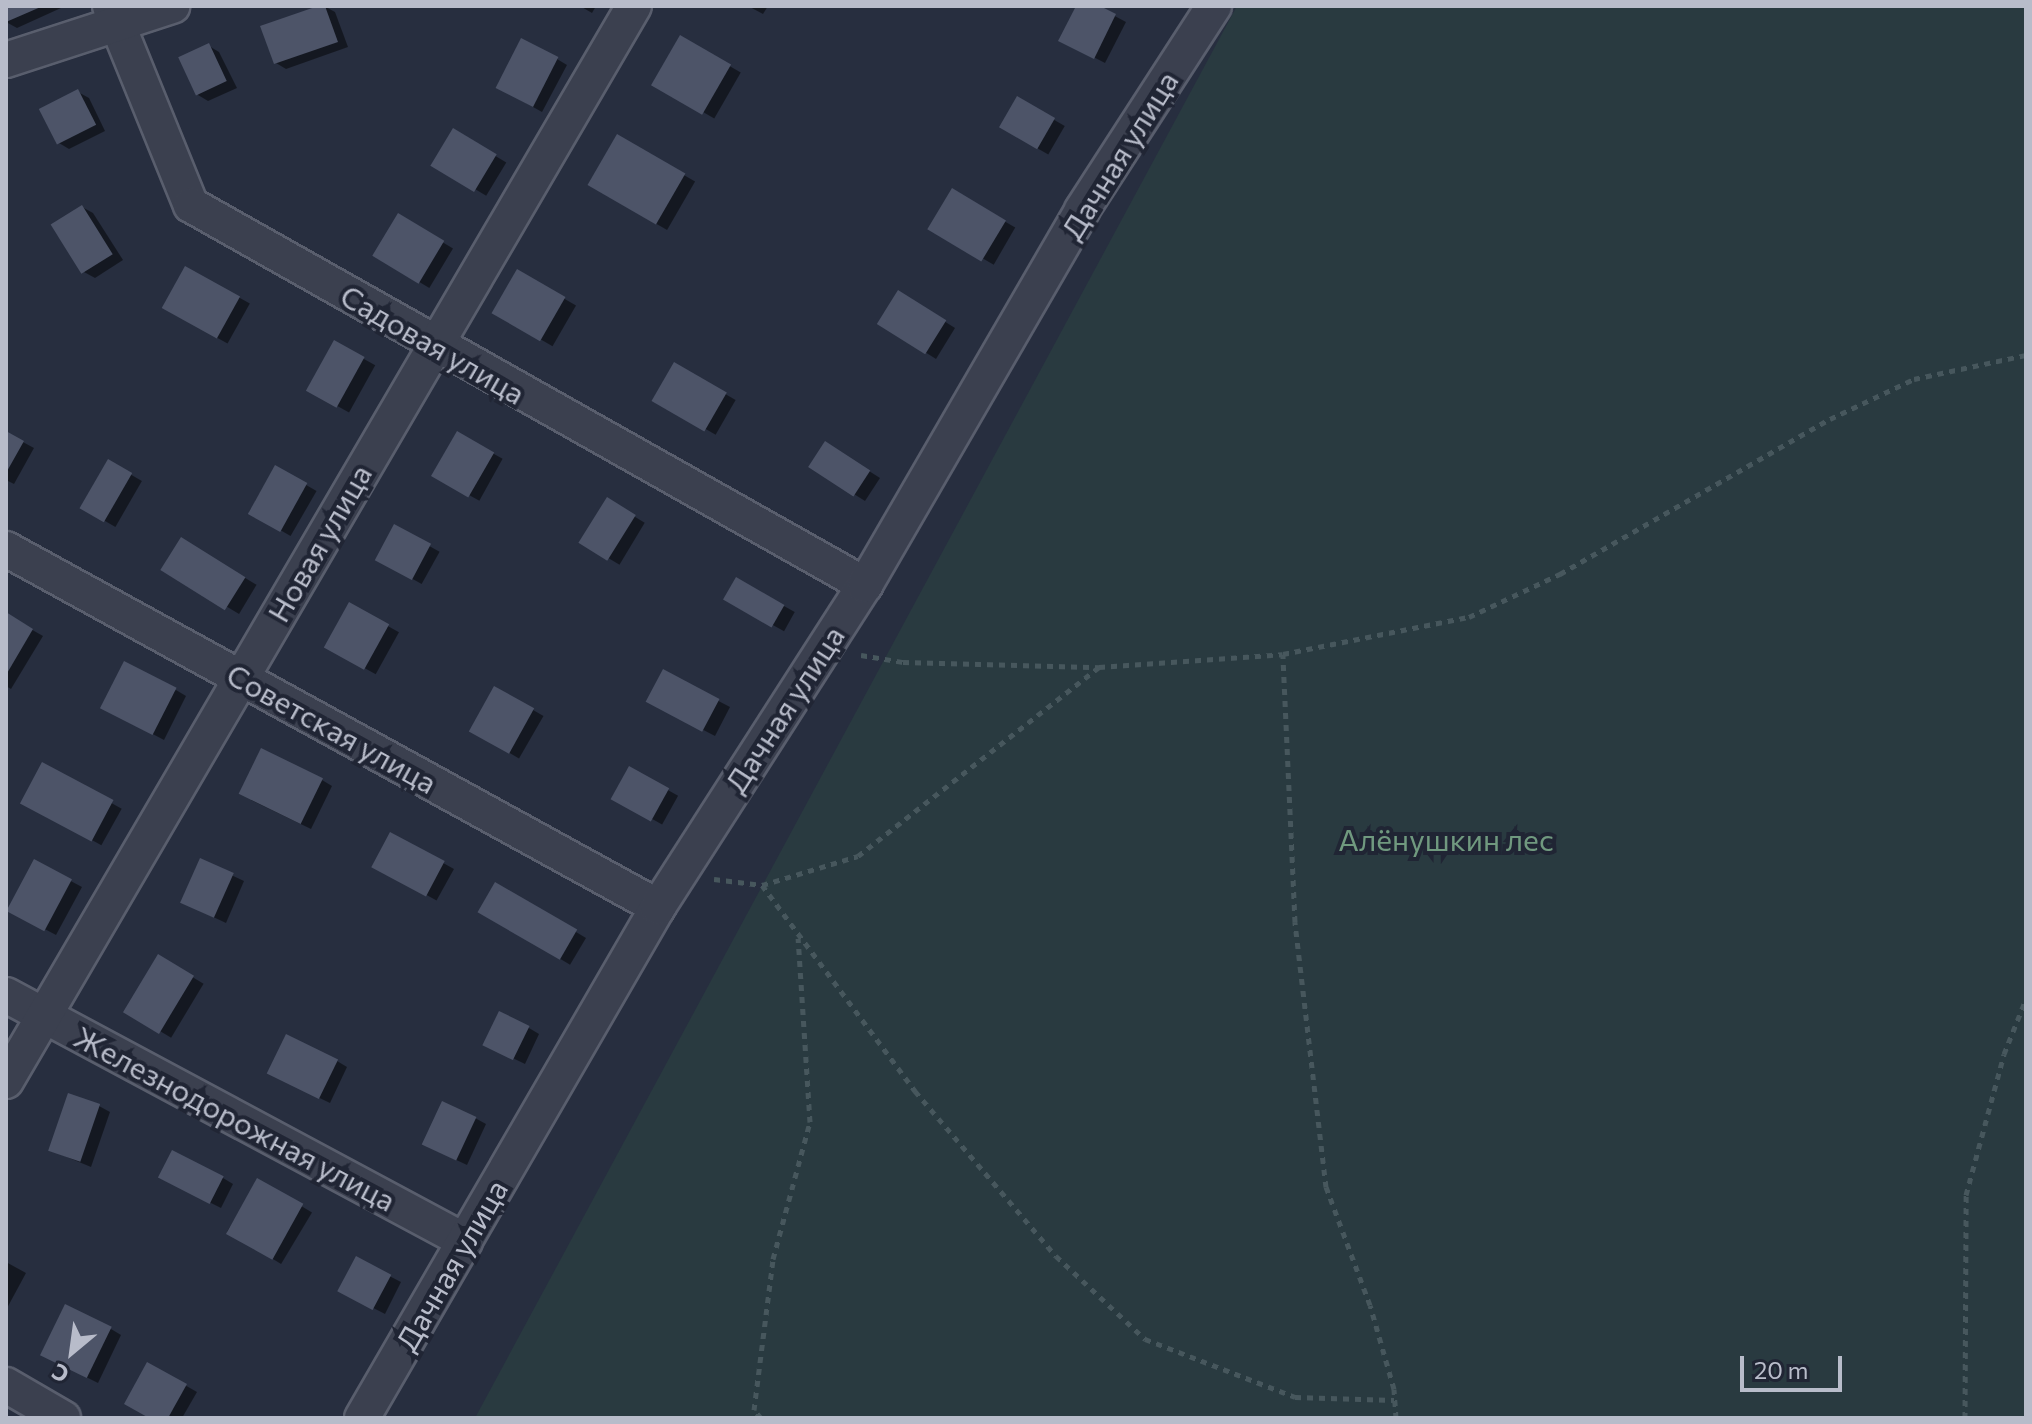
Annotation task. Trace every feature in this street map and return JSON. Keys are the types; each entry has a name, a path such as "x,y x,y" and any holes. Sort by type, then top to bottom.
{"street":[{"path":"6,60 113,15 172,6"},
{"name":"Новая улица","path":"6,1081 634,6"},
{"name":"Дачная улица","path":"362,1418 658,907 821,648 865,585 1082,210 1214,6"},
{"name":"Садовая улица","path":"113,15 191,205 865,585"},
{"name":"Советская улица","path":"6,549 658,907"},
{"name":"Железнодорожная улица","path":"6,995 465,1241"},
{"path":"6,1385 63,1418"}],"path":[{"path":"821,648 903,662 1099,667 1283,654 1469,617 1560,574 1830,419 1914,379 2026,355"},
{"path":"1283,654 1295,922 1326,1187 1370,1305 1395,1400 1396,1418"},
{"path":"679,875 762,885 858,856 1099,667"},
{"path":"762,885 915,1091 1026,1221 1145,1339 1295,1397 1395,1400"},
{"path":"761,1418 754,1410 773,1259 810,1122 798,937"},
{"path":"1965,1418 1969,1402 1966,1195 2004,1054 2026,999"}],"green space":[{"name":"Алёнушкин лес","path":"1237,6 2026,6 2026,1418 475,1418"}],"building":[{"path":"6,6 43,6 6,22"},
{"path":"325,6 338,42 274,64 260,26"},
{"path":"1076,6 1100,6 1116,14 1094,59 1058,41"},
{"path":"680,35 731,64 702,115 651,85"},
{"path":"521,38 558,57 533,107 496,88"},
{"path":"209,43 227,81 196,95 178,57"},
{"path":"78,89 96,125 57,145 39,109"},
{"path":"1017,96 1055,118 1037,149 999,127"},
{"path":"453,128 497,154 474,192 430,166"},
{"path":"617,134 685,174 656,225 588,185"},
{"path":"952,188 1006,220 981,262 927,229"},
{"path":"82,205 113,254 81,274 51,225"},
{"path":"398,213 444,241 419,284 372,256"},
{"path":"185,266 240,297 217,339 162,308"},
{"path":"517,269 565,297 540,341 492,313"},
{"path":"898,290 946,320 925,354 877,324"},
{"path":"334,340 365,357 336,408 306,391"},
{"path":"674,362 727,392 704,431 652,401"},
{"path":"6,431 24,441 6,473"},
{"path":"457,431 494,452 468,498 431,476"},
{"path":"825,441 870,470 853,496 808,467"},
{"path":"108,459 132,473 104,522 80,508"},
{"path":"275,465 307,483 280,532 248,514"},
{"path":"607,497 636,515 607,561 578,543"},
{"path":"394,524 431,544 412,580 375,560"},
{"path":"181,537 245,577 225,610 160,570"},
{"path":"736,577 784,605 771,628 723,600"},
{"path":"349,602 389,624 364,670 324,647"},
{"path":"6,612 33,629 6,675"},
{"path":"124,661 177,688 153,735 100,708"},
{"path":"663,669 720,699 702,732 646,702"},
{"path":"494,686 534,708 509,754 469,731"},
{"path":"261,748 323,778 301,824 239,794"},
{"path":"42,762 114,800 91,842 20,803"},
{"path":"629,766 669,788 651,822 611,799"},
{"path":"390,832 445,861 426,896 371,867"},
{"path":"200,858 234,873 214,918 180,903"},
{"path":"34,859 72,879 44,931 6,911"},
{"path":"495,882 577,929 560,960 478,912"},
{"path":"158,954 194,976 159,1034 123,1012"},
{"path":"499,1011 530,1026 513,1060 482,1045"},
{"path":"286,1034 338,1059 319,1099 267,1074"},
{"path":"68,1093 100,1104 80,1162 48,1151"},
{"path":"442,1101 476,1117 456,1161 422,1145"},
{"path":"172,1150 224,1176 210,1204 158,1178"},
{"path":"257,1178 303,1204 272,1260 226,1234"},
{"path":"356,1256 391,1275 373,1310 337,1291"},
{"path":"65,1304 112,1327 87,1378 40,1355"},
{"path":"147,1362 187,1384 168,1418 149,1418 124,1404"}]}
